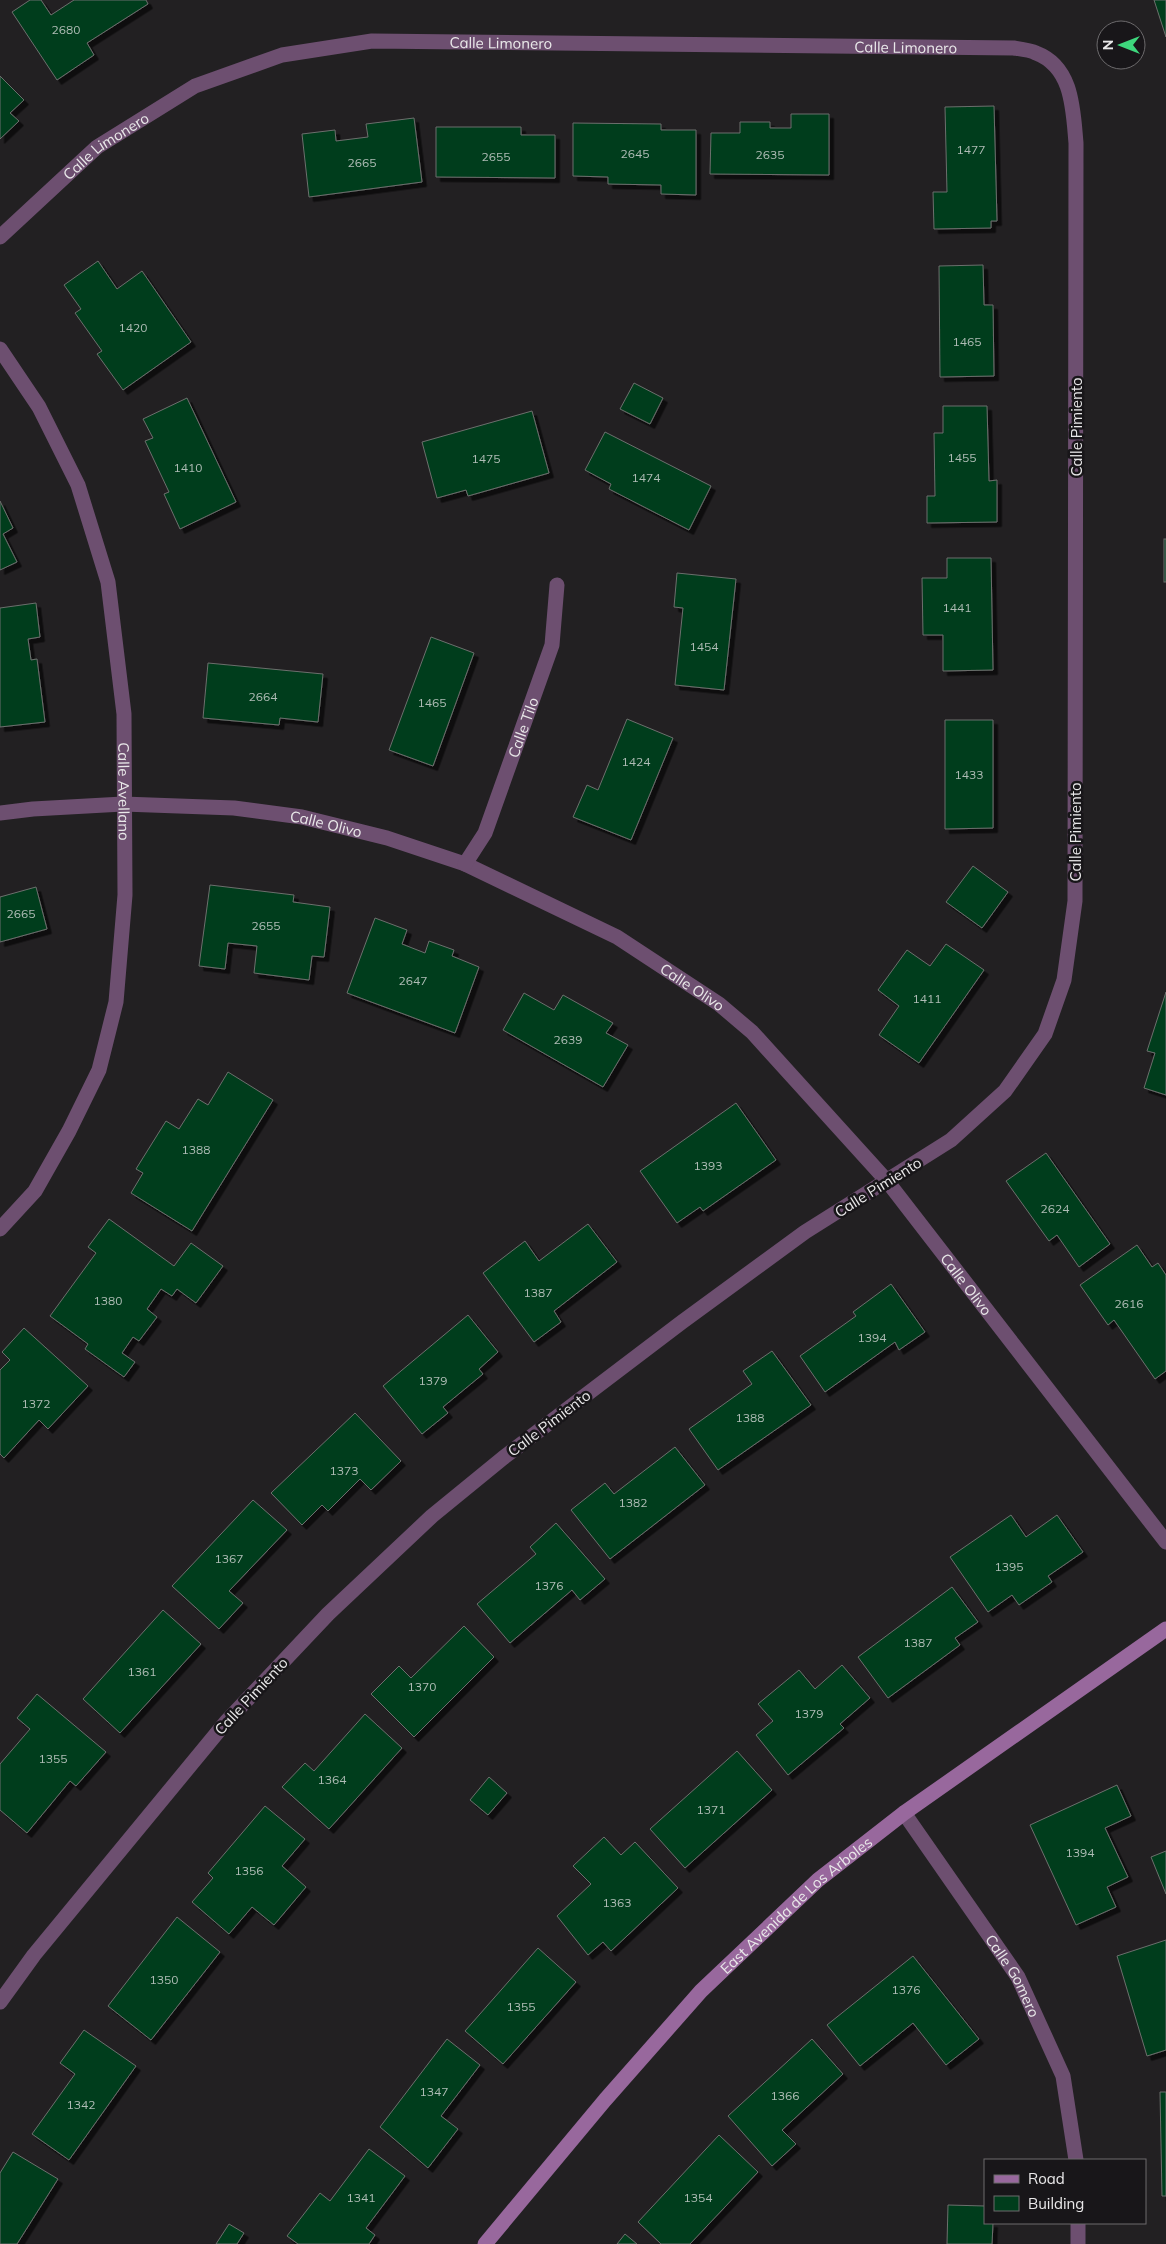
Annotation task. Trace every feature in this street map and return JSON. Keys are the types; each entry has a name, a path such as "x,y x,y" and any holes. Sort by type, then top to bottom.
{"main road":[{"name":"East Avenida de Los Arboles","path":"485,2244 605,2100 701,1991 818,1880 904,1813 1166,1629"}],"street":[{"name":"Calle Limonero","path":"0,237 97,147 195,86 282,55 372,42 969,46 1014,48 1036,52 1056,66"},
{"name":"Calle Pimiento","path":"0,2002 34,1955 226,1722 328,1614 432,1516 503,1458 682,1322 805,1232 951,1140 1004,1091 1045,1034 1064,980 1075,901 1076,143 1073,108 1068,84 1056,66"},
{"name":"Calle Avellano","path":"0,349 39,407 78,485 108,582 124,714 125,895 116,1002 99,1070 69,1131 35,1191 0,1229"},
{"name":"Calle Tilo","path":"465,864 485,833 552,646 557,585"},
{"name":"Calle Olivo","path":"0,813 33,808 123,804 234,808 302,817 387,838 465,864 617,937 719,1004 752,1032 888,1181 1166,1542"},
{"name":"Calle Gomero","path":"904,1813 1018,1977 1063,2076 1076,2159"},
{"path":"1078,2224 1078,2244"}],"building":[{"path":"30,0 41,0 51,15 74,0 146,0 148,4 87,43 94,55 57,80 12,12"},
{"path":"1154,0 1166,0 1166,37"},
{"path":"0,76 24,100 10,113 19,121 0,139"},
{"path":"994,106 997,221 991,221 991,228 934,229 933,192 947,192 945,107"},
{"path":"791,114 829,114 829,175 710,174 711,133 740,133 740,122 770,122 770,128 791,128"},
{"path":"414,118 422,182 309,197 302,134 335,130 336,141 368,137 366,124"},
{"path":"573,123 661,124 661,130 696,130 696,195 661,194 661,185 608,184 608,177 573,176"},
{"path":"436,127 521,127 521,135 555,135 555,178 436,177"},
{"path":"98,261 117,289 142,271 191,342 123,390 97,354 102,351 75,313 81,309 64,285"},
{"path":"983,265 984,305 993,305 994,376 940,377 939,266"},
{"path":"634,383 663,398 650,424 620,409"},
{"path":"187,398 236,502 180,529 164,494 169,492 145,441 153,438 143,419"},
{"path":"943,406 987,406 989,481 997,480 997,522 927,523 927,496 935,496 934,433 943,433"},
{"path":"532,411 549,473 468,496 466,490 437,498 422,442"},
{"path":"605,432 711,486 689,530 609,489 611,484 585,470"},
{"path":"0,501 13,528 3,534 17,562 0,570"},
{"path":"1164,539 1166,539 1166,582 1164,582"},
{"path":"947,558 991,558 993,670 943,671 943,635 923,635 922,578 947,578"},
{"path":"677,573 736,579 724,690 675,685 683,608 674,607"},
{"path":"36,603 40,637 28,639 31,660 37,659 45,722 0,727 0,608"},
{"path":"431,637 474,653 433,766 389,750"},
{"path":"208,663 323,674 318,722 280,718 279,725 203,718"},
{"path":"627,719 673,738 631,840 573,817 587,785 598,790"},
{"path":"945,720 993,720 993,828 945,829"},
{"path":"973,866 1008,892 982,928 946,902"},
{"path":"210,885 294,895 293,902 330,907 324,957 312,956 309,980 254,973 257,946 228,943 225,969 199,966"},
{"path":"36,887 47,929 0,942 0,897"},
{"path":"375,918 407,930 402,944 425,953 429,941 454,950 452,956 479,967 455,1033 347,993"},
{"path":"946,944 984,970 919,1063 879,1035 899,1006 878,990 907,950 930,966"},
{"path":"1166,992 1166,1095 1144,1088 1155,1053 1147,1051"},
{"path":"524,993 554,1010 563,995 613,1023 606,1033 628,1045 603,1087 503,1030"},
{"path":"228,1072 273,1100 192,1231 131,1193 143,1173 136,1169 166,1121 179,1129 198,1099 208,1105"},
{"path":"736,1103 776,1160 703,1211 700,1207 677,1223 640,1171"},
{"path":"1046,1153 1110,1244 1079,1267 1057,1235 1049,1241 1006,1181"},
{"path":"109,1219 174,1266 191,1243 223,1266 196,1303 177,1289 172,1296 161,1289 147,1309 157,1317 139,1341 133,1337 122,1353 135,1362 124,1377 85,1349 88,1344 50,1316 96,1253 88,1247"},
{"path":"588,1224 617,1262 554,1311 561,1322 534,1342 483,1273 525,1241 539,1261"},
{"path":"1137,1245 1152,1267 1158,1263 1166,1275 1166,1371 1155,1379 1114,1320 1108,1325 1080,1285"},
{"path":"891,1284 925,1332 899,1350 895,1342 825,1392 800,1356 856,1316 853,1312"},
{"path":"468,1315 498,1352 479,1369 483,1374 443,1407 448,1413 422,1434 383,1386"},
{"path":"24,1328 88,1386 48,1429 39,1420 4,1458 0,1454 0,1370 10,1360 2,1352"},
{"path":"772,1351 811,1405 718,1470 689,1429 752,1384 743,1371"},
{"path":"355,1413 401,1461 371,1490 360,1479 328,1511 322,1505 302,1525 271,1493"},
{"path":"675,1447 705,1485 610,1559 571,1510 605,1483 614,1494"},
{"path":"253,1500 287,1530 229,1591 243,1603 219,1629 172,1586"},
{"path":"1011,1515 1026,1537 1057,1515 1083,1552 1048,1576 1052,1582 1019,1605 1012,1595 988,1612 950,1557"},
{"path":"556,1523 605,1579 580,1600 572,1590 510,1643 477,1604 536,1554 530,1547"},
{"path":"952,1587 978,1622 955,1638 960,1645 888,1698 858,1657"},
{"path":"163,1610 201,1644 120,1733 83,1699"},
{"path":"464,1626 494,1657 414,1737 371,1694 399,1666 411,1678"},
{"path":"842,1665 870,1698 840,1724 844,1728 788,1775 756,1735 773,1721 758,1704 799,1670 815,1689"},
{"path":"37,1694 106,1752 76,1786 70,1781 27,1833 0,1810 0,1764 30,1729 17,1718"},
{"path":"365,1714 402,1748 329,1829 282,1787 305,1763 314,1771"},
{"path":"737,1751 772,1790 685,1868 650,1829"},
{"path":"489,1777 507,1793 488,1815 470,1800"},
{"path":"1117,1785 1131,1816 1105,1828 1128,1877 1107,1887 1116,1907 1076,1925 1030,1825"},
{"path":"265,1806 305,1839 282,1866 306,1887 274,1925 252,1907 229,1934 192,1902 213,1878 208,1873"},
{"path":"604,1837 621,1855 635,1842 678,1888 611,1951 603,1942 588,1955 557,1916 591,1884 573,1866"},
{"path":"1166,1851 1166,1894 1151,1857"},
{"path":"177,1917 220,1952 151,2040 108,2006"},
{"path":"1166,1940 1166,2050 1147,2056 1117,1956"},
{"path":"538,1948 576,1982 503,2064 465,2031"},
{"path":"913,1956 979,2039 946,2065 913,2023 860,2066 827,2025"},
{"path":"84,2030 136,2066 69,2160 32,2134 75,2074 60,2063"},
{"path":"447,2039 480,2065 441,2116 458,2129 428,2168 380,2127"},
{"path":"812,2039 843,2074 782,2130 796,2144 772,2166 728,2116"},
{"path":"1160,2092 1166,2092 1166,2196 1162,2196"},
{"path":"719,2135 758,2172 690,2244 661,2244 638,2222"},
{"path":"369,2149 405,2176 366,2228 375,2235 369,2244 298,2244 287,2236 320,2193 330,2201"},
{"path":"13,2152 58,2179 17,2244 0,2244 0,2173"},
{"path":"948,2205 984,2206 984,2224 993,2224 992,2244 947,2244"},
{"path":"229,2224 244,2233 237,2244 216,2244"},
{"path":"625,2234 637,2244 617,2244"}]}
